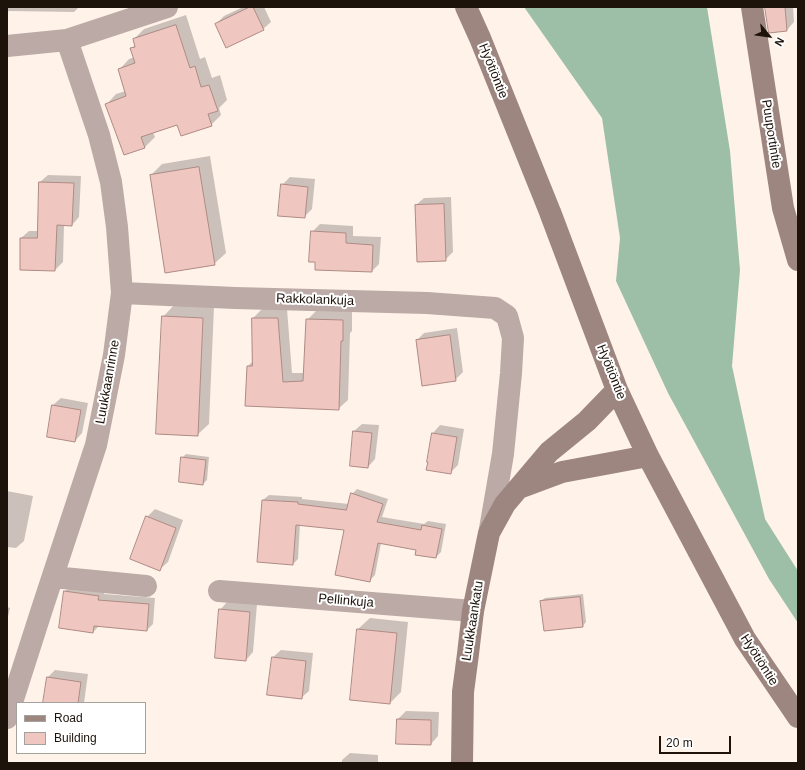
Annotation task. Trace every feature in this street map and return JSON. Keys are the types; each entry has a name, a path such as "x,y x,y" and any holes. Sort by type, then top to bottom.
{"street":[{"path":"7,46 67,40 167,7"},
{"name":"Hyötiöntie","path":"466,7 480,38 550,212 617,390 648,456 745,639 798,717"},
{"name":"Puuportintie","path":"752,7 783,208 798,260"},
{"name":"Luukkaanrinne","path":"7,718 96,445 114,355 122,293 117,227 111,182 99,135 67,40"},
{"name":"Rakkolankuja","path":"122,293 234,298 427,303 495,308 507,316 513,338 503,454 489,533"},
{"name":"Luukkaankatu","path":"462,763 463,692 473,611 489,533 505,504 549,452 587,421 617,390"},
{"path":"518,488 562,472 648,456"},
{"path":"53,577 146,586"},
{"name":"Pellinkuja","path":"219,591 473,611"}],"green space":[{"path":"524,7 707,7 730,151 740,270 732,366 765,519 798,571 798,623 769,579 668,393 616,281 620,238 602,118"}],"building":[{"path":"250,7 253,7 264,30 226,48 215,24"},
{"path":"765,7 785,7 787,31 769,33"},
{"path":"176,25 190,68 195,66 201,87 209,85 218,111 208,114 212,126 181,136 177,125 141,137 145,148 124,155 105,104 126,96 118,69 135,63 130,48 135,47 133,39"},
{"path":"199,167 215,265 165,273 150,175"},
{"path":"39,182 74,183 72,226 57,225 55,271 20,270 20,238 37,238"},
{"path":"281,184 308,187 305,218 278,216"},
{"path":"444,204 446,261 417,262 415,205"},
{"path":"311,231 346,233 346,243 373,245 372,272 315,270 315,262 309,262"},
{"path":"162,316 203,318 198,436 156,434"},
{"path":"252,318 278,318 283,382 303,381 306,319 343,320 339,410 245,406 247,366 252,366"},
{"path":"450,335 456,381 422,386 416,340"},
{"path":"52,405 81,410 75,442 47,437"},
{"path":"353,431 372,433 368,468 350,466"},
{"path":"432,433 457,437 451,474 426,470"},
{"path":"181,457 206,460 203,485 179,482"},
{"path":"351,493 383,504 377,522 421,530 422,525 442,529 436,558 415,555 416,550 378,543 370,582 335,575 344,530 296,525 293,565 257,562 262,500 298,502 298,504 346,510"},
{"path":"146,516 176,528 160,571 130,559"},
{"path":"64,591 99,596 98,600 149,604 147,631 94,626 93,633 59,628"},
{"path":"580,597 583,627 544,631 540,601"},
{"path":"219,609 250,612 246,661 215,658"},
{"path":"357,629 397,633 390,704 350,700"},
{"path":"272,657 306,661 302,699 267,695"},
{"path":"47,677 81,682 78,702 43,702"},
{"path":"397,719 431,720 431,745 396,744"}]}
